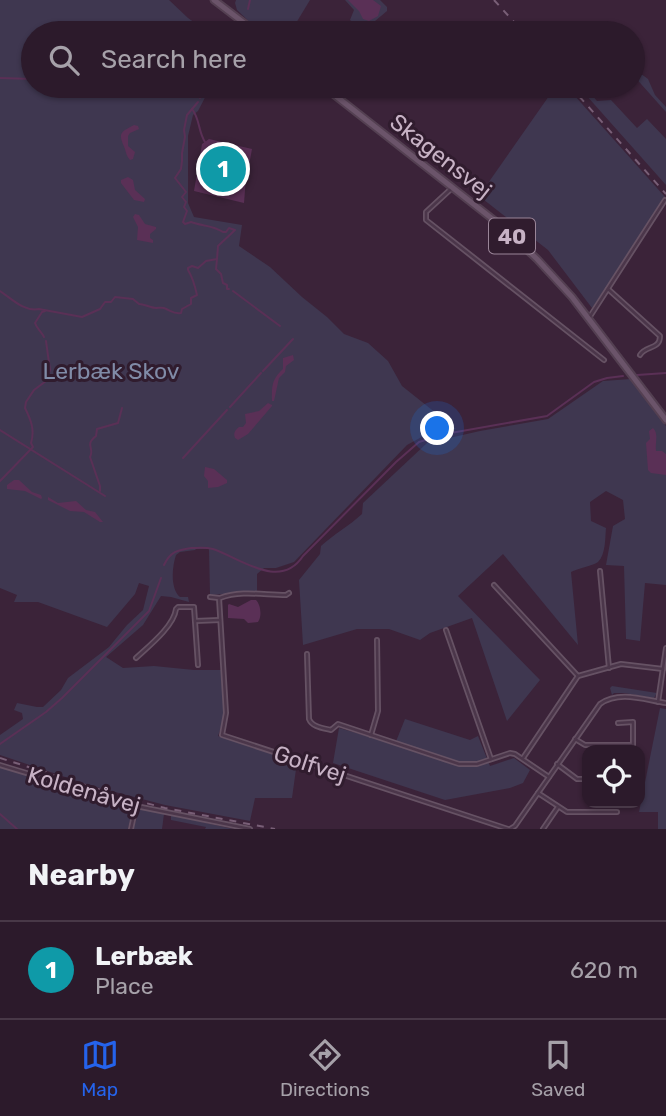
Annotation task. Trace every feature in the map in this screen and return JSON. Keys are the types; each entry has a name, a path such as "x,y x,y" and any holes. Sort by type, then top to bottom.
{"main road":[{"path":"214,0 241,21"},
{"name":"Skagensvej","path":"338,98 530,252 588,318 666,420"}],"street":[{"path":"452,187 426,212 426,220 604,360"},
{"path":"588,318 665,200"},
{"path":"608,289 660,336 658,345 646,348 640,355"},
{"path":"600,570 608,668"},
{"path":"494,585 578,676"},
{"path":"210,597 289,593"},
{"name":"Golfvej","path":"219,598 226,713 222,735 509,829 515,826 595,709 608,699 625,696 666,703"},
{"path":"136,658 158,637 176,614 178,607 194,607 198,665"},
{"path":"195,621 220,620"},
{"path":"446,630 491,759"},
{"path":"371,735 378,711 377,640"},
{"path":"658,702 666,648"},
{"path":"307,654 310,723 331,730 338,724 459,764 477,764 510,753 515,754 549,777"},
{"path":"522,758 578,676 628,664 663,669"},
{"path":"575,738 584,745 633,745 633,722 618,723"},
{"path":"557,764 577,779 582,779"},
{"name":"Koldenåvej","path":"0,765 136,806 250,829"},
{"path":"538,793 567,812 617,812"},
{"path":"131,829 136,806"},
{"path":"543,829 558,807"}],"green space":[{"name":"Lerbæk Skov","path":"0,0 169,0 192,21 21,21 21,98 205,98 193,115 188,136 188,203 194,217 242,225 239,246 270,267 344,334 368,343 388,361 402,386 456,429 429,433 407,445 294,562 276,568 264,568 257,574 257,591 210,594 209,549 180,552 176,555 173,583 180,597 188,597 189,602 161,596 143,625 106,657 123,668 154,666 221,670 224,718 218,736 297,762 292,798 255,798 250,821 165,805 92,786 0,755 0,735 23,719 22,713 14,710 17,703 43,707 61,690 68,678 109,647 143,610 149,586 139,583 135,594 107,627 38,602 14,602 17,595 0,588"},
{"path":"236,0 310,0 297,21 248,21 237,10"},
{"path":"345,0 380,0 387,7 387,11 375,21 351,21 354,10"},
{"path":"645,77 655,95 666,107 666,112 645,88"},
{"path":"548,98 577,98 665,197 592,308 548,250 479,196"},
{"path":"589,98 597,101 611,100 637,128 647,119 666,139 666,185"},
{"path":"631,379 666,426 666,585 645,583 640,641 626,639 624,566 606,565 613,526 625,519 623,500 606,491 590,502 591,521 606,528 601,559 571,572 578,645 503,554 458,596 540,680 507,721 472,618 430,633 420,640 389,629 357,629 303,645 299,580 320,554 321,546 362,514 363,503 427,443 548,419 603,381"},
{"path":"612,686 657,693 654,698 624,693 612,695"},
{"path":"660,708 666,709 666,829 658,829 658,812 639,812 640,808 645,808 645,782"},
{"path":"405,719 470,740 478,736 490,766 514,758 530,770 523,783 510,788 445,800 333,763 339,728 395,744"},
{"path":"0,767 130,807 132,812 128,829 0,829"},
{"path":"140,809 164,814 162,829 133,829"},
{"path":"171,815 233,829 205,829 206,827 171,820"}],"shaded area":[{"path":"348,0 373,0 381,6 378,16 369,21 363,19"},
{"path":"134,125 139,129 128,136 128,146 135,152 130,160 121,134"},
{"path":"209,139 252,149 248,171 240,169 241,160 237,156 214,154 208,183 236,189 238,177 246,178 244,203 194,191 202,144"},
{"path":"128,177 133,180 135,190 145,199 144,202 134,200 121,183 121,180"},
{"path":"135,214 139,215 145,224 156,227 150,234 153,243 137,240 138,227 133,217"},
{"path":"293,355 294,360 286,366 285,372 279,378 272,401 273,384 283,369 283,358"},
{"path":"268,403 272,406 248,434 238,440 235,438 235,430 246,423 245,414 259,411"},
{"path":"653,428 656,451 666,454 666,475 648,470 646,443 650,439 649,431"},
{"path":"205,467 214,469 227,483 208,488 208,481 204,476"},
{"path":"19,480 42,498 25,491 7,489 7,485"},
{"path":"48,497 58,503 76,501 86,510 95,512 103,522 84,512 70,511 48,500"},
{"path":"256,600 259,605 258,622 248,623 244,619 228,618 229,604 238,607"}],"waterway":[{"path":"248,9 250,0"},
{"path":"0,78 21,79"},
{"path":"0,291 28,309 82,317 100,309 105,302 111,302 115,297 133,299 139,304 176,313 181,313 182,309 191,304 191,298 197,295 188,268 198,268 206,261 217,259 218,246 235,230 229,228 223,232 183,222 187,211 182,197 186,192 175,178 181,169 187,115 198,102"},
{"path":"192,109 205,142"},
{"path":"217,259 216,269 229,289"},
{"path":"233,291 280,326"},
{"path":"44,337 35,323 45,311"},
{"path":"263,371 293,339"},
{"path":"0,481 33,447 32,425 25,408 34,390 46,381 50,370 46,341"},
{"path":"230,407 261,373"},
{"path":"637,375 666,373"},
{"path":"164,565 171,554 178,551 204,548 213,549 260,569 283,571 294,566 419,442 445,434 547,416 594,382 623,376"},
{"path":"100,491 90,457 90,444 97,429 118,423 122,408"},
{"path":"183,458 227,410"},
{"path":"0,430 105,496"},
{"path":"0,744 62,698 149,611 161,578"},
{"path":"0,814 17,829"}],"railway":[{"path":"494,0 513,21"},
{"path":"581,98 666,194"},
{"path":"0,758 130,799 275,829"}],"place":[{"name":"Lerbæk","path":"223,169"}]}
